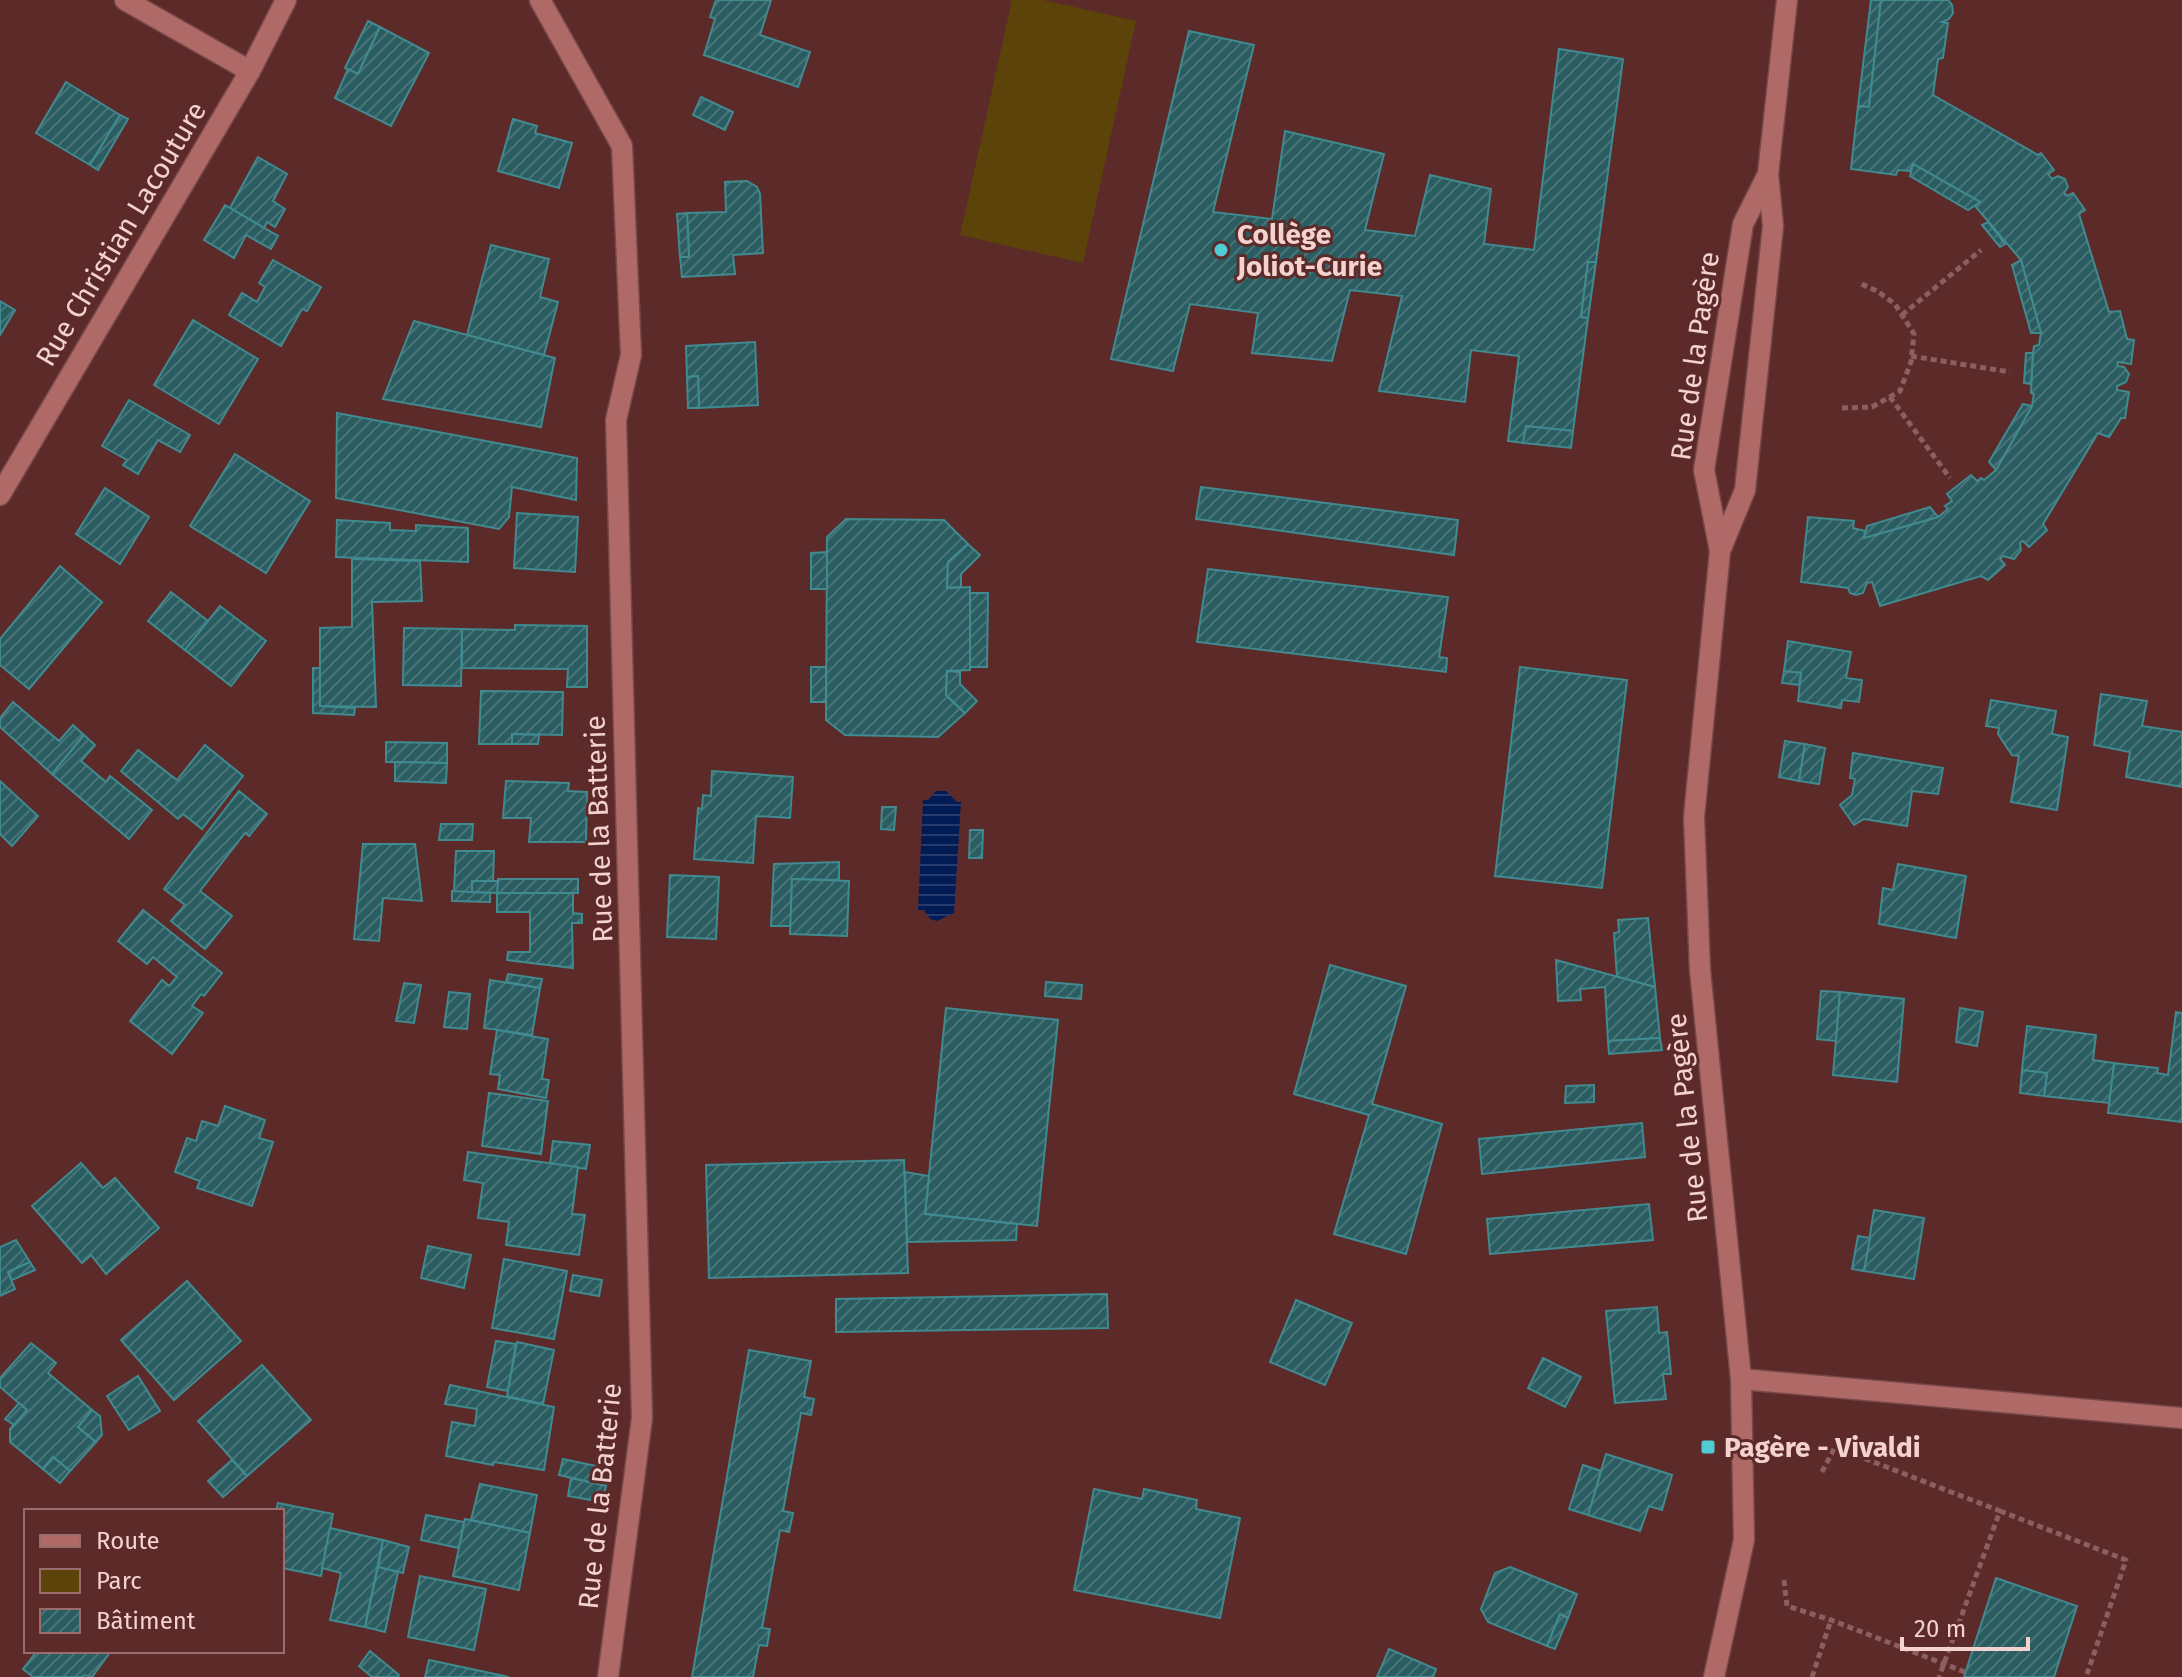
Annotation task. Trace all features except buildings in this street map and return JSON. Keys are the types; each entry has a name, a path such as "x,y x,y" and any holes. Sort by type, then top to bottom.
{"street":[{"path":"125,0 250,71"},
{"name":"Rue Christian Lacouture","path":"0,495 250,71 286,0"},
{"name":"Rue de la Batterie","path":"540,0 622,146 631,355 616,420 642,1418 608,1677"},
{"name":"Rue de la Pagère","path":"1714,1677 1744,1540 1741,1379 1700,970 1694,817 1720,551 1745,490 1773,226 1768,174 1787,0"},
{"name":"Rue de la Pagère","path":"1720,551 1704,470 1743,224 1768,174"},
{"path":"1741,1379 2182,1418"}],"path":[{"path":"1902,315 1981,250"},
{"path":"1842,408 1872,407 1900,391 1914,334 1895,304 1859,283"},
{"path":"1911,356 2010,372"},
{"path":"1890,397 1950,478"},
{"path":"1822,1472 1835,1447 2126,1560 2086,1677"},
{"path":"1939,1677 2000,1511"},
{"path":"1784,1580 1787,1606 1965,1672"},
{"path":"1812,1677 1831,1620"}],"green space":[{"path":"1012,0 1043,0 1136,21 1083,263 960,235"}],"water":[{"path":"936,791 946,791 961,802 954,913 937,921 930,919 924,910 918,910 923,800 928,800"}],"place":[{"name":"Collège Joliot-Curie","path":"1221,250"},
{"name":"Pagère - Vivaldi","path":"1708,1447"}]}
